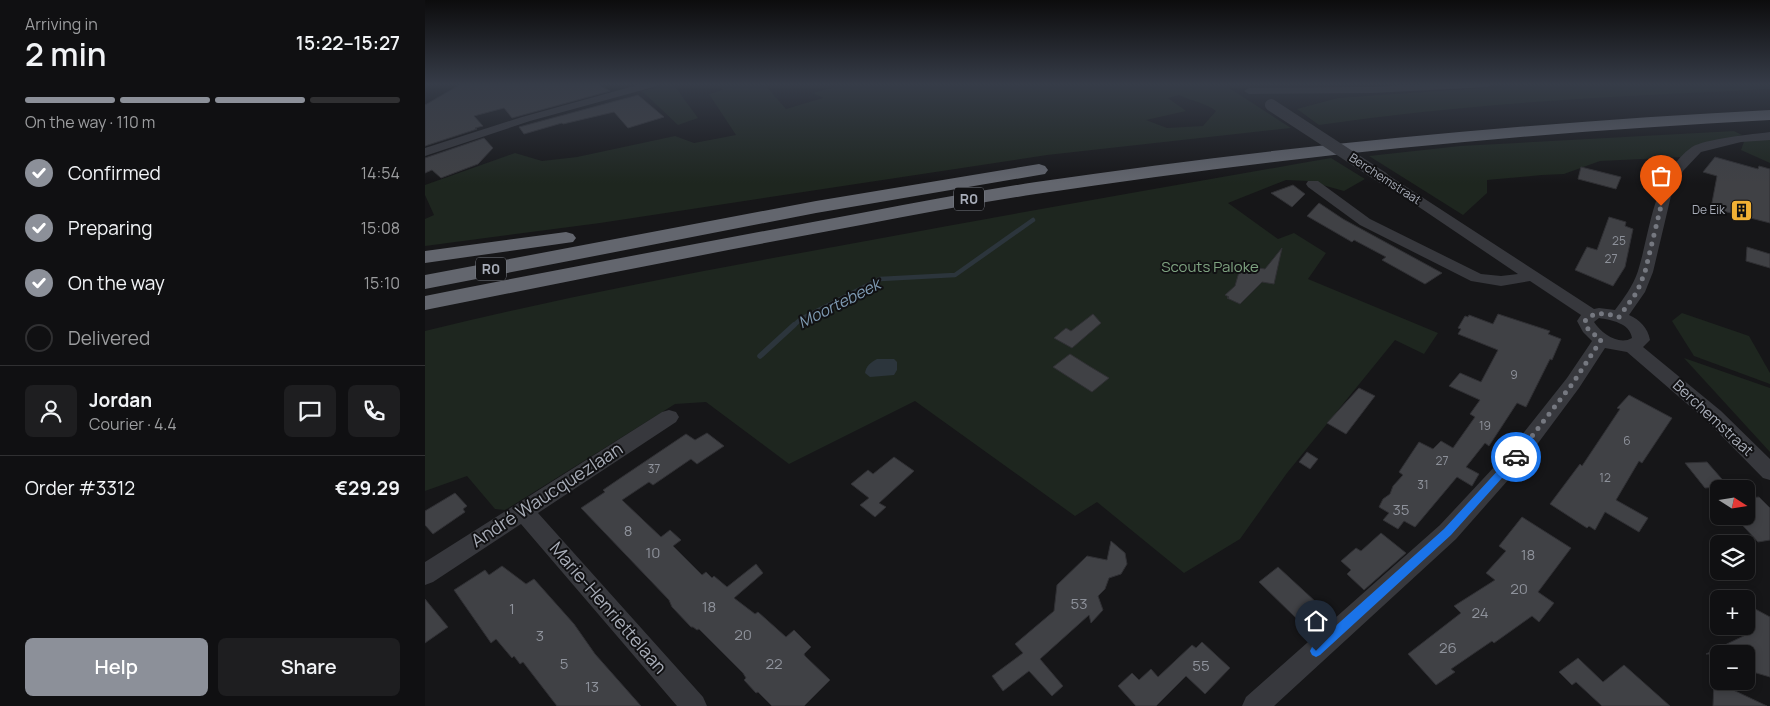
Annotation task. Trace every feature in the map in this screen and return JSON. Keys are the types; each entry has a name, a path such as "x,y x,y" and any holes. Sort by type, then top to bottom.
{"highway":[{"path":"1470,119 1504,117"},
{"name":"R0","path":"425,303 743,240 1033,188 1197,165 1454,136 1721,117"},
{"path":"1695,118 1770,123"},
{"path":"1288,138 1346,131"},
{"name":"R0","path":"425,282 816,207 978,180 1141,156"},
{"path":"425,257 565,238 774,205 816,207"},
{"path":"425,319 705,257 743,240"}],"street":[{"path":"425,152 533,117"},
{"name":"Berchemstraat","path":"1289,117 1592,315"},
{"path":"1619,317 1637,292 1645,272 1664,196 1677,170 1697,149 1741,138 1770,136"},
{"path":"1313,184 1365,222 1477,278 1501,281 1533,276"},
{"path":"1608,314 1619,317 1637,329 1641,335 1641,340 1631,346 1620,346 1601,340 1588,329 1585,321 1592,315 1608,314"},
{"path":"1255,706 1448,532 1517,456 1573,383 1601,340"},
{"name":"Berchemstraat","path":"1631,346 1714,416 1770,472"},
{"name":"André Waucquezlaan","path":"425,574 669,417"},
{"name":"Marie-Henriettelaan","path":"523,511 694,706"}],"green space":[{"path":"669,117 698,118 678,125"},
{"path":"724,117 1160,117 1146,120 1167,128 1203,126 1211,117 1274,117 1291,128 1047,155 600,223 425,246 425,219 434,215 425,195 425,185 515,153 542,161 577,157 675,136 694,143 736,135"},
{"path":"1308,117 1376,117 1375,117 1319,125"},
{"path":"1734,131 1742,135 1704,145 1683,157 1600,161 1564,174 1487,180 1487,193 1463,215 1369,156 1460,146"},
{"path":"1745,139 1770,139 1770,163 1741,150"},
{"name":"Scouts Paloke","path":"1331,158 1365,179 1344,191 1308,181 1286,180 1228,203 1278,239 1294,233 1326,253 1308,279 1438,333 1424,354 1395,340 1287,473 1240,539 1184,573 1097,502 1075,516 915,401 789,464 706,402 675,404 505,510 495,509 467,476 425,491 425,331 590,294 700,272"},
{"path":"1682,313 1749,336 1770,373 1770,384 1694,356 1672,321"},
{"path":"1684,358 1770,388 1770,452"}],"shaded area":[{"path":"877,359 894,359 897,362 897,370 894,375 870,377 865,373 869,364"}],"building":[{"path":"425,117 475,117 483,126 475,128 477,129 425,146"},
{"path":"556,117 593,117 562,123 524,134 519,127"},
{"path":"618,117 664,117 628,128"},
{"path":"484,138 493,148 478,164 441,178 432,170 425,173 425,158"},
{"path":"1715,157 1758,169 1759,166 1770,169 1770,223 1711,208 1717,176 1703,172"},
{"path":"1581,167 1621,177 1616,189 1578,179"},
{"path":"1293,185 1305,194 1292,207 1271,193"},
{"path":"1319,203 1343,219 1442,273 1425,284 1382,260 1386,257 1354,240 1352,242 1307,216"},
{"path":"1609,217 1626,222 1625,226 1633,229 1625,267 1613,286 1575,270 1587,247 1597,250"},
{"name":"De Eik","path":"1747,247 1770,254 1770,268 1746,261"},
{"path":"1282,248 1274,284 1262,282 1240,304 1227,298 1229,297 1225,295 1235,286 1241,265 1265,269"},
{"path":"1093,314 1101,323 1072,348 1054,338 1066,328 1071,331"},
{"path":"1498,314 1550,331 1548,334 1561,339 1552,360 1550,359 1526,407 1517,403 1489,446 1485,443 1466,467 1479,474 1472,486 1457,477 1415,527 1404,521 1398,529 1383,520 1389,513 1379,507 1383,499 1390,494 1393,486 1403,475 1399,472 1419,442 1433,449 1441,441 1453,448 1475,417 1470,414 1480,400 1449,386 1460,373 1481,382 1498,350 1458,334 1461,329 1458,328 1465,316 1468,317 1469,315 1493,324"},
{"path":"1070,354 1109,378 1092,392 1053,367"},
{"path":"1359,388 1375,396 1346,434 1327,423"},
{"path":"1629,395 1672,418 1642,463 1639,461 1616,500 1648,518 1639,532 1605,512 1595,530 1589,526 1587,528 1550,504 1580,464 1582,466 1620,409 1617,408"},
{"path":"707,433 724,446 697,464 691,459 653,485 649,482 622,500 661,537 670,530 681,540 673,546 702,575 706,572 727,587 756,564 763,573 734,598 755,614 758,612 786,637 794,630 811,647 804,654 805,656 830,680 804,706 772,706 758,692 756,693 744,680 746,678 743,673 699,629 691,627 672,607 669,600 581,508 605,492 603,490 686,434 695,440"},
{"path":"1307,452 1318,459 1310,469 1299,462"},
{"path":"894,457 914,471 879,503 886,507 875,517 860,505 869,498 851,484 868,470 873,474"},
{"path":"1707,462 1723,480 1710,480 1710,488 1705,488 1685,463"},
{"path":"455,493 467,506 463,509 465,512 433,534 425,525 425,511"},
{"path":"1755,497 1759,497 1770,508 1770,540 1758,542 1755,535 1752,535 1742,525 1755,525"},
{"path":"1522,517 1571,548 1538,592 1554,603 1539,622 1532,616 1494,643 1492,641 1451,669 1455,672 1436,685 1408,654 1461,613 1454,606 1495,580 1486,573 1506,551 1499,546"},
{"path":"1381,533 1406,553 1364,590 1347,574 1351,570 1341,561 1356,548 1361,551"},
{"path":"1111,541 1125,553 1127,564 1121,574 1109,578 1105,589 1098,596 1103,610 1091,623 1089,615 1040,659 1063,686 1052,696 1029,671 1003,691 992,676 1023,653 1015,644 1054,611 1057,585 1087,556 1107,560"},
{"path":"502,566 526,584 534,579 574,624 595,654 641,706 557,706 523,662 520,664 514,656 512,658 496,639 491,643 454,590 485,570 489,575"},
{"path":"1278,567 1316,602 1297,619 1259,582"},
{"path":"425,599 448,627 425,643"},
{"path":"1755,609 1770,617 1770,677 1755,673 1755,645 1725,645 1746,635 1755,635"},
{"path":"1202,642 1230,668 1205,694 1186,676 1156,706 1136,706 1118,686 1132,673 1139,680 1151,669 1158,677 1192,645 1196,648"},
{"path":"1578,658 1603,682 1624,665 1670,706 1602,706 1576,682 1572,685 1559,672"},
{"path":"1714,690 1733,690 1767,706 1713,706"}],"waterway":[{"name":"Moortebeek","path":"793,326 801,319 880,279 955,275 1033,220"},
{"name":"Moortebeek","path":"760,356 794,325"}],"way so far":[{"path":"1516,457 1573,383 1601,340 1588,329 1585,321 1588,317 1599,313 1619,317 1637,292 1645,272 1661,206"}],"place":[{"name":"De Eik","path":"1741,210"}],"route":[{"path":"1316,651 1448,532 1516,457"}]}
